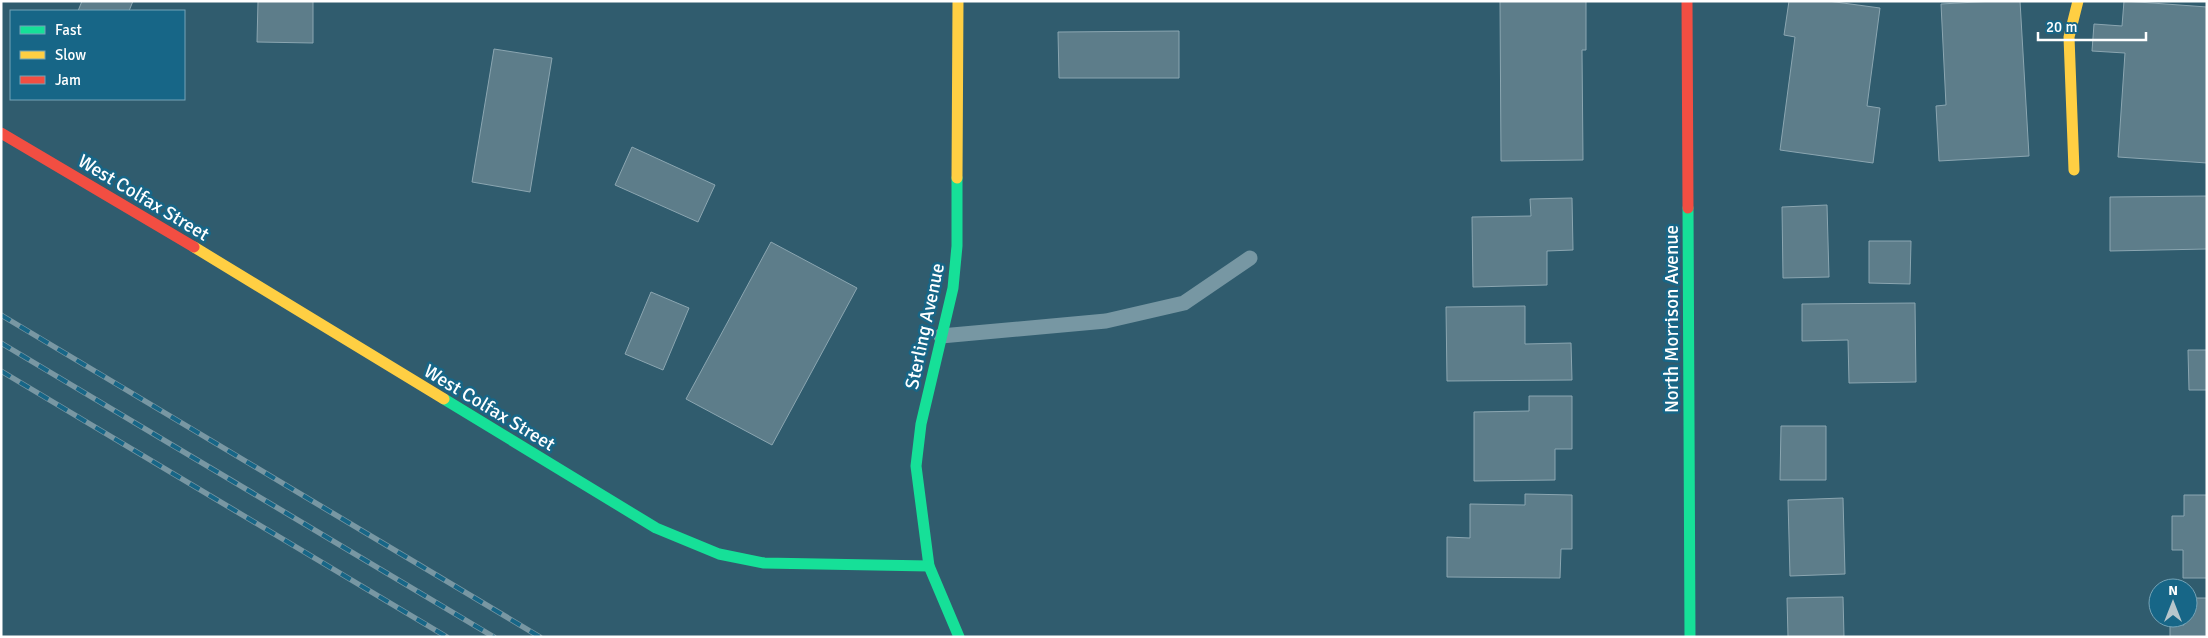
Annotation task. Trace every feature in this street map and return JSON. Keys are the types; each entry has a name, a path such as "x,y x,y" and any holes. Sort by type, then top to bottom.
{"street":[{"name":"Sterling Avenue","path":"928,566 916,466 921,424 952,288 956,246 958,1"},
{"name":"North Morrison Avenue","path":"1687,1 1690,637"},
{"path":"2074,170 2069,37 2078,1"},
{"name":"West Colfax Street","path":"1,133 194,247 656,528 719,554 764,563 928,566"},
{"path":"928,566 959,637"}],"lane":[{"path":"940,336 1106,321 1184,303 1250,258"}],"building":[{"path":"82,1 133,1 129,10 78,10"},
{"path":"258,1 313,1 313,43 257,42"},
{"path":"1500,1 1586,1 1586,50 1582,50 1583,160 1501,161"},
{"path":"1789,1 1828,1 1880,8 1867,106 1880,108 1873,163 1780,150 1795,37 1784,35"},
{"path":"2020,1 2029,156 1939,161 1936,106 1946,105 1941,4"},
{"path":"2124,1 2207,7 2207,163 2118,157 2125,53 2092,51 2094,24 2122,26"},
{"path":"1179,31 1179,78 1059,78 1058,32"},
{"path":"494,49 552,58 530,192 472,182"},
{"path":"632,147 715,185 698,222 615,185"},
{"path":"2207,196 2207,249 2110,251 2110,197"},
{"path":"1572,198 1573,250 1547,251 1547,285 1473,287 1472,217 1531,216 1530,199"},
{"path":"1827,205 1829,277 1783,278 1782,207"},
{"path":"1869,241 1911,241 1910,284 1869,283"},
{"path":"771,242 857,288 772,445 686,399"},
{"path":"651,292 689,308 663,370 625,354"},
{"path":"1915,303 1916,382 1849,383 1848,340 1802,341 1802,304"},
{"path":"1525,306 1525,344 1571,343 1572,380 1447,381 1446,307"},
{"path":"2188,350 2207,350 2207,390 2189,390"},
{"path":"1529,396 1572,396 1572,449 1555,449 1555,480 1474,481 1474,412 1529,411"},
{"path":"1781,426 1826,426 1826,480 1780,480"},
{"path":"1525,494 1572,495 1572,549 1561,549 1560,578 1447,577 1447,537 1470,538 1470,504 1525,505"},
{"path":"2184,495 2207,495 2207,578 2183,578 2183,550 2172,550 2172,516 2184,516"},
{"path":"1843,498 1845,574 1790,576 1788,500"},
{"path":"1843,597 1844,637 1788,637 1787,598"},
{"path":"2198,598 2207,598 2207,637 2170,637 2170,628 2198,628"}],"railway":[{"path":"1,315 540,637"},
{"path":"1,343 494,637"},
{"path":"1,371 447,637"}],"traffic: fast":[{"path":"957,178 957,246 953,288 921,424 916,466 929,566 959,637"},
{"path":"1688,208 1690,637"},
{"path":"444,399 656,528 719,554 764,563 929,566"}],"traffic: slow":[{"path":"957,178 958,1"},
{"path":"2074,170 2069,37 2078,1"},
{"path":"194,247 444,399"}],"traffic: jam":[{"path":"1687,1 1688,208"},
{"path":"1,133 194,247"}]}
